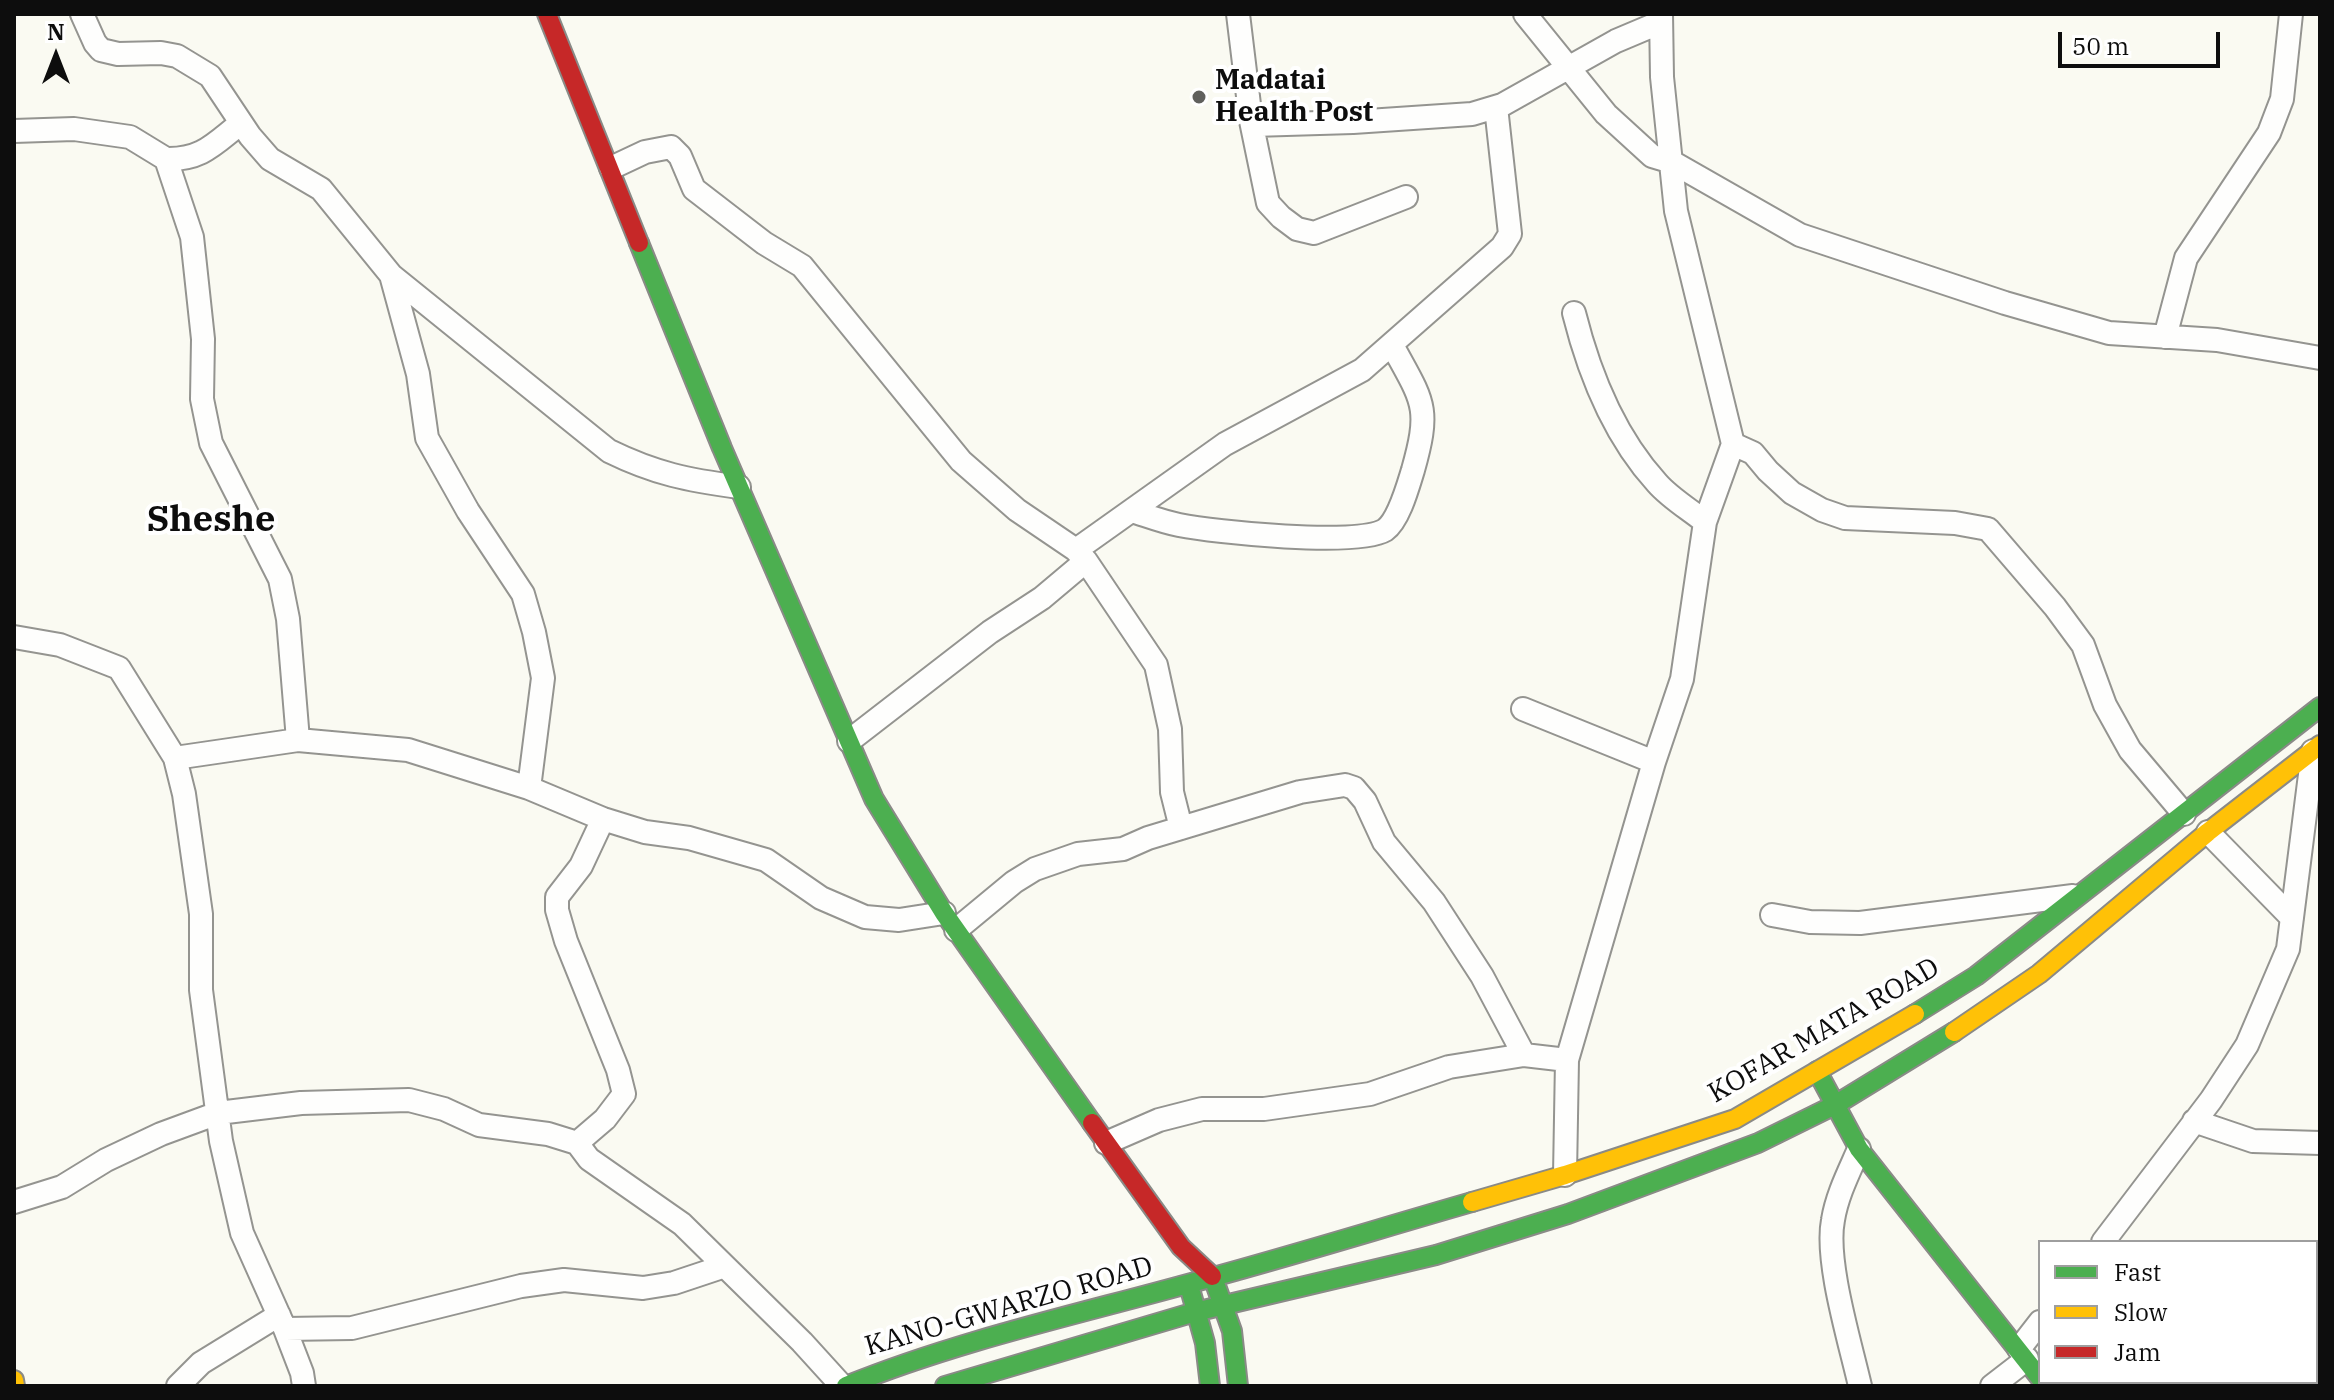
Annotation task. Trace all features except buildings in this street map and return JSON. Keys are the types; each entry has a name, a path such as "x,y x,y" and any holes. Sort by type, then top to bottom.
{"main road":[{"path":"547,14 739,487 874,799 950,921 1106,1143 1181,1247 1212,1276 1232,1331 1238,1386"},
{"name":"KOFAR MATA ROAD","path":"1189,1284 1565,1175 1735,1119 1976,976 2320,707"},
{"path":"1195,1312 1436,1255 1568,1214 1758,1143 1835,1105 1953,1033 2039,974 2208,832 2317,748"},
{"path":"1817,1071 1859,1149 2038,1375"},
{"path":"1181,1247 1205,1343 1210,1386"},
{"name":"KANO-GWARZO ROAD","path":"844,1386 888,1369 1037,1323 1189,1284"},
{"name":"KANO-GWARZO ROAD","path":"945,1386 994,1379 1195,1312"},
{"path":"14,1380 15,1386"}],"street":[{"path":"82,14 101,50 118,54 161,53 177,56 210,76 241,123 270,159 321,189 391,275 609,451 645,469 683,480 739,487"},
{"path":"1238,14 1253,125 1268,203 1297,229 1314,233 1406,197"},
{"path":"1525,14 1606,114 1652,156 1672,162 1800,235 2005,303 2109,333 2217,340 2320,358"},
{"path":"2165,337 2186,258 2269,133 2282,99 2291,14"},
{"path":"1253,125 1472,114 1532,91 1661,18 1662,77 1676,211 1733,444 1705,522 1682,679 1654,762 1567,1060 1565,1175"},
{"path":"849,741 990,632 1042,598 1081,555 1132,511 1225,444 1362,370 1508,240 1510,234 1496,107"},
{"path":"14,131 74,129 130,137 166,159 187,159 200,154 241,123"},
{"path":"611,168 645,152 671,147 680,156 694,189 764,243 802,266 961,461 1017,510 1081,555 1156,665 1170,729 1172,792 1181,828"},
{"path":"166,159 192,237 203,339 202,399 211,443 280,579 288,619 298,740"},
{"path":"391,275 418,374 427,438 468,511 523,594 534,632 543,678 529,788"},
{"path":"1574,313 1602,397 1631,447 1657,484 1705,522"},
{"path":"1132,511 1178,525 1327,539 1367,536 1386,529 1405,499 1423,432 1420,396 1392,345"},
{"path":"1733,444 1753,453 1792,493 1822,510 1845,518 1955,523 1988,529 2055,607 2083,645 2105,705 2130,750 2184,814"},
{"path":"14,637 60,645 119,668 175,758 184,794 201,914 201,990 221,1141 242,1233 282,1322 304,1386"},
{"path":"1523,709 1654,762"},
{"path":"175,758 298,740 408,750 529,788 603,819 645,832 689,838 766,860 821,898 865,917 899,920 950,921 1035,869 1078,854 1123,849 1300,792 1345,785 1354,788 1365,801 1384,842 1434,902 1482,976 1524,1055"},
{"path":"2105,1240 2247,1045 2288,949 2317,748"},
{"path":"577,1143 605,1119 624,1094 618,1070 566,941 557,910 557,897 581,866 603,819"},
{"path":"2208,832 2292,918"},
{"path":"1772,915 1810,922 1860,923 2078,896"},
{"path":"1106,1143 1159,1120 1202,1109 1264,1109 1370,1094 1449,1067 1524,1055 1567,1060"},
{"path":"14,1202 62,1187 147,1140 218,1113 301,1103 409,1100 444,1109 479,1125 548,1134 577,1143 589,1159 682,1224 844,1386"},
{"path":"2194,1121 2253,1141 2320,1143"},
{"path":"1859,1149 1832,1221 1830,1250 1860,1386"},
{"path":"178,1386 201,1363 282,1322 352,1328 521,1286 564,1280 643,1288 674,1283 722,1267"},
{"path":"1992,1386 2023,1354 2038,1326"}],"traffic: fast":[{"path":"639,243 722,448 874,799 944,913 1092,1123"},
{"path":"1915,1014 1976,976 2320,707"},
{"path":"945,1386 1195,1312 1436,1255 1568,1214 1758,1143 1835,1105 1954,1032"},
{"path":"1817,1071 1859,1149 2038,1375"},
{"path":"846,1386 973,1342 1261,1264 1472,1202"},
{"path":"1216,1286 1232,1331 1238,1386"},
{"path":"1190,1289 1205,1343 1210,1386"}],"traffic: slow":[{"path":"1954,1032 2039,974 2208,832 2320,745"},
{"path":"1472,1202 1735,1119 1915,1014"},
{"path":"14,1380 15,1386"}],"traffic: jam":[{"path":"547,14 639,243"},
{"path":"1092,1123 1181,1247 1212,1276"}],"place":[{"name":"Madatai Health Post","path":"1199,97"}],"district":[{"name":"Sheshe","path":"211,521"}]}
